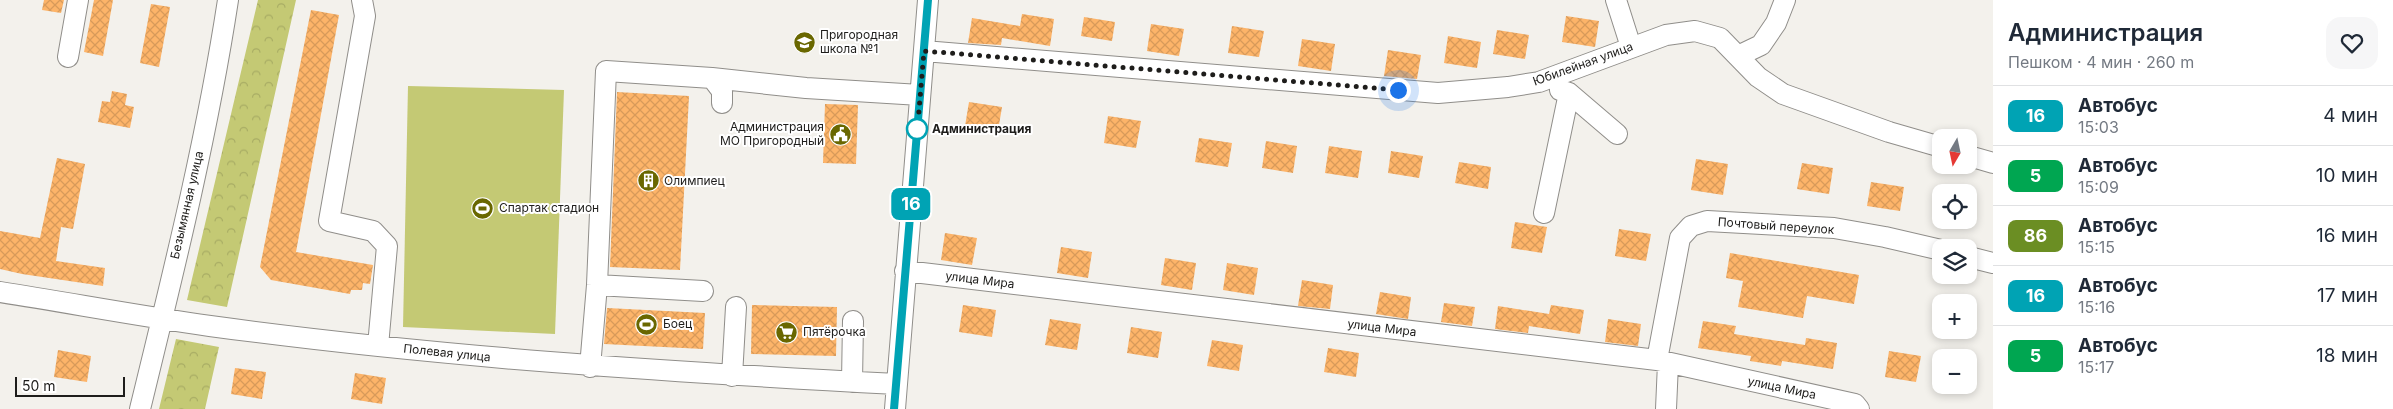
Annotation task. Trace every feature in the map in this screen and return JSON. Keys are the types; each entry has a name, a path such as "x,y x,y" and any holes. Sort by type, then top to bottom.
{"street":[{"path":"68,57 78,0"},
{"name":"Безымянная улица","path":"140,409 218,69 228,0"},
{"path":"362,0 365,16 329,221 373,231 387,246 378,346"},
{"path":"894,409 897,384 898,282 920,94 928,0"},
{"path":"1616,0 1631,47"},
{"path":"1738,56 1761,45 1776,23 1785,0"},
{"name":"Юбилейная улица","path":"924,51 1438,93 1508,87 1540,82 1597,62 1666,34 1695,31 1720,38 1758,77 1783,94 1889,132 1932,144"},
{"path":"590,367 597,285 606,71 712,78 806,88 920,94"},
{"path":"712,78 722,92 722,103"},
{"path":"1540,82 1569,93 1618,134"},
{"path":"1544,213 1569,93"},
{"path":"1978,159 1993,163"},
{"name":"Почтовый переулок","path":"1666,409 1662,362 1680,238 1690,226 1707,221 1834,228 1932,248"},
{"path":"1977,259 1993,262"},
{"name":"улица Мира","path":"898,282 1662,362 1857,406"},
{"path":"597,285 703,291"},
{"name":"Полевая улица","path":"0,292 209,326 378,346 590,367 897,384"},
{"path":"732,376 736,307"},
{"path":"852,382 853,321"}],"green space":[{"path":"258,0 296,0 227,307 187,300"},
{"name":"Спартак стадион","path":"408,86 564,90 555,334 403,327"},
{"path":"176,339 219,347 205,409 159,409"}],"building":[{"path":"44,0 64,0 61,13 42,10"},
{"path":"94,0 113,0 103,56 84,52"},
{"path":"151,4 170,7 159,67 140,63"},
{"path":"311,10 339,15 296,252 373,265 370,284 363,283 362,290 351,290 350,294 271,280 260,267"},
{"path":"1022,14 1054,19 1050,46 1002,38 1001,45 968,43 972,18 1020,26"},
{"path":"1566,16 1599,21 1595,47 1562,42"},
{"path":"1084,17 1115,22 1112,41 1081,36"},
{"path":"1151,24 1184,29 1179,56 1147,51"},
{"path":"1232,26 1264,31 1259,57 1228,53"},
{"path":"1497,30 1529,35 1525,59 1493,54"},
{"path":"1448,36 1481,42 1477,68 1444,63"},
{"path":"1302,39 1335,44 1331,71 1298,66"},
{"path":"1388,50 1421,55 1417,79 1384,76"},
{"path":"112,91 127,94 125,105 134,107 130,128 98,122 102,101 110,102"},
{"name":"Олимпиец","path":"617,92 689,96 680,270 610,267"},
{"path":"969,102 1002,107 998,131 965,126"},
{"name":"Администрация МО Пригородный","path":"825,104 858,105 856,164 823,163"},
{"path":"1108,116 1141,121 1136,148 1104,143"},
{"path":"1199,138 1232,143 1228,167 1195,162"},
{"path":"1266,141 1297,146 1293,173 1262,168"},
{"path":"1329,146 1362,151 1358,178 1325,173"},
{"path":"1391,151 1423,156 1419,178 1388,173"},
{"path":"57,158 85,164 73,229 61,227 56,261 105,268 103,286 0,269 0,231 40,238"},
{"path":"1696,159 1728,164 1723,195 1691,190"},
{"path":"1459,162 1491,167 1488,189 1455,183"},
{"path":"1802,163 1833,168 1829,194 1797,189"},
{"path":"1871,182 1904,187 1900,211 1867,206"},
{"path":"1515,222 1547,227 1542,253 1511,248"},
{"path":"1619,229 1651,234 1646,261 1615,256"},
{"path":"945,233 977,238 972,265 941,260"},
{"path":"1061,247 1092,252 1088,278 1057,273"},
{"path":"1730,253 1859,275 1854,304 1807,296 1803,318 1738,307 1743,281 1726,278"},
{"path":"1165,258 1196,263 1192,290 1161,285"},
{"path":"1227,263 1258,268 1254,295 1223,290"},
{"path":"1302,280 1333,285 1330,309 1298,306"},
{"path":"1380,292 1411,297 1408,319 1376,314"},
{"path":"1444,303 1475,307 1472,326 1441,322"},
{"path":"752,305 837,307 836,356 751,354"},
{"path":"963,305 996,310 992,337 959,332"},
{"path":"1551,305 1584,310 1580,334 1529,326 1528,333 1495,329 1498,306 1549,314"},
{"path":"607,308 705,313 703,349 604,344"},
{"path":"1050,319 1081,324 1077,350 1045,345"},
{"path":"1608,319 1641,324 1638,346 1605,342"},
{"path":"1703,321 1736,326 1734,334 1805,345 1806,338 1837,343 1833,369 1782,361 1781,366 1750,361 1751,356 1698,348"},
{"path":"1131,327 1162,332 1158,358 1127,353"},
{"path":"1212,340 1243,345 1239,371 1207,366"},
{"path":"1328,348 1359,353 1356,377 1324,372"},
{"path":"58,350 91,356 87,382 54,377"},
{"path":"1889,351 1921,356 1916,382 1885,377"},
{"path":"235,368 266,372 262,399 231,394"},
{"path":"355,373 386,378 382,404 351,399"}],"bus line":[{"name":"16","path":"894,409 928,0"}],"place":[{"name":"Пригородная школа №1","path":"804,42"},
{"name":"Администрация","path":"917,129"},
{"name":"Администрация МО Пригородный","path":"840,134"},
{"name":"Олимпиец","path":"648,181"},
{"name":"Спартак стадион","path":"483,208"},
{"name":"Боец","path":"647,324"},
{"name":"Пятёрочка","path":"787,332"}],"route":[{"path":"917,129 917,134 924,51 1398,90"}]}
